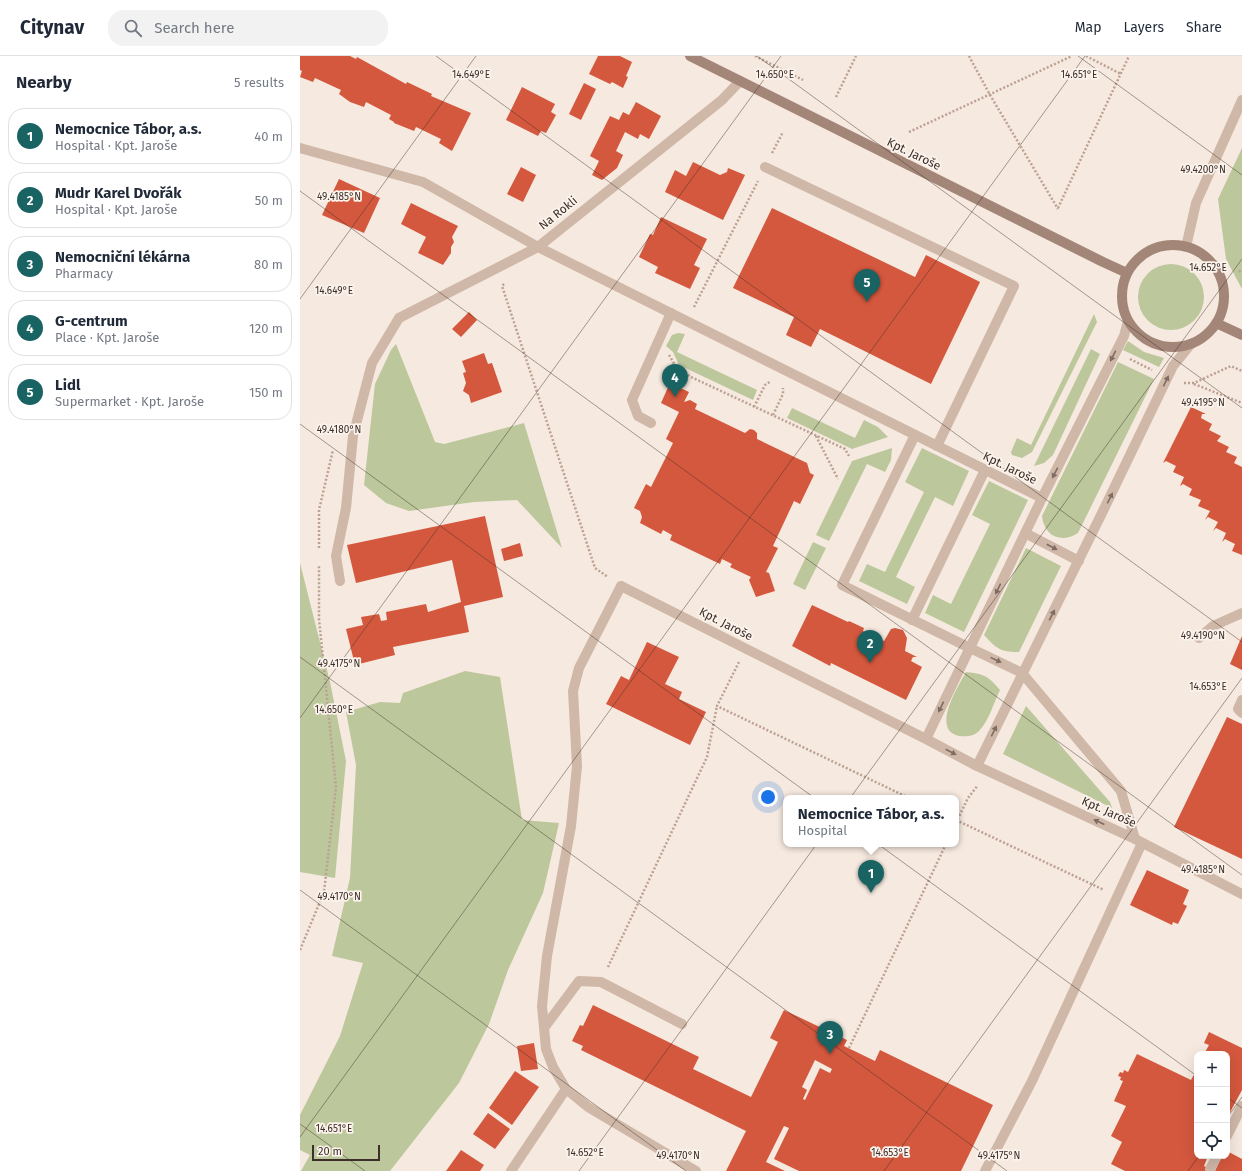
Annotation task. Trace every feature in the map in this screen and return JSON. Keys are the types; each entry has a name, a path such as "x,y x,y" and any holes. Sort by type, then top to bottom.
{"street":[{"name":"Kpt. Jaroše","path":"690,56 1000,212 1127,273"},
{"name":"Na Rokli","path":"300,148 423,182 538,246 722,100 740,81"},
{"path":"1186,247 1196,203 1242,100"},
{"path":"766,167 1014,286 937,446"},
{"path":"976,766 1173,366 1190,345 1209,332 1216,323 1223,308 1224,293 1220,278 1212,264 1201,253 1186,247 1169,245 1152,250 1138,259 1127,273 1122,294 1123,305 1128,321 1142,336 1161,346 1176,347 1190,345"},
{"name":"Kpt. Jaroše","path":"538,246 1042,498"},
{"path":"340,580 336,556 346,508 353,436 372,363 399,318 538,246"},
{"path":"651,423 638,416 632,400 671,313"},
{"name":"Kpt. Jaroše","path":"926,739 1042,498 1124,336 1128,321"},
{"path":"1216,323 1242,335"},
{"path":"915,435 842,585 1022,673"},
{"path":"912,620 985,470"},
{"path":"1025,533 1078,561"},
{"name":"Kpt. Jaroše","path":"621,586 926,739 976,766 1138,841"},
{"path":"621,586 579,668 573,691 577,766 571,826 547,956 542,1006 546,1049 553,1067 566,1089 588,1107 696,1171"},
{"path":"1199,638 1213,626 1242,613"},
{"name":"Kpt. Jaroše","path":"1022,673 1121,790 1138,841"},
{"path":"1242,700 1238,709 1242,713"},
{"path":"985,1171 1032,1081 1117,896 1138,841 1242,894"},
{"path":"544,1028 579,981 601,982 682,1024"},
{"path":"511,1171 566,1089"},
{"path":"1230,1130 1242,1106"},
{"path":"1210,1169 1215,1159"}],"path":[{"path":"755,56 803,80"},
{"path":"836,97 856,56"},
{"path":"970,56 990,95 1058,209 1129,56"},
{"path":"909,132 1072,56"},
{"path":"1086,56 1121,74"},
{"path":"687,321 783,132"},
{"path":"507,280 502,286 595,568 621,586"},
{"path":"656,346 668,353 676,367 691,377 845,449 849,456"},
{"path":"1127,358 1157,373"},
{"path":"1194,384 1231,366 1242,371"},
{"path":"754,407 765,385 772,380 778,381"},
{"path":"1177,383 1194,384 1242,403"},
{"path":"773,415 783,394 782,384"},
{"path":"815,435 838,479"},
{"path":"300,950 324,892 336,787 319,619 319,564"},
{"path":"601,982 707,757 717,706 746,649"},
{"path":"717,706 903,795"},
{"path":"959,816 968,798 988,771"},
{"path":"959,823 1117,896"},
{"path":"849,1048 945,847"}],"green space":[{"path":"1242,148 1242,289 1226,259 1218,199"},
{"path":"1171,264 1184,266 1199,279 1202,284 1204,297 1202,310 1189,325 1184,328 1171,330 1158,328 1143,315 1140,310 1138,297 1140,284 1153,269 1158,266"},
{"path":"1094,314 1097,322 1032,452 1022,458 1012,455 1011,452 1017,438 1031,445"},
{"path":"678,333 685,334 677,352 757,390 753,400 679,365 673,352 666,346 672,335"},
{"path":"1128,341 1144,352 1164,358 1159,367 1123,350"},
{"path":"396,344 435,442 444,444 524,423 562,548 517,500 474,502 409,511 386,503 364,485 375,384 391,350"},
{"path":"1091,349 1100,354 1053,455 1044,463 1034,466"},
{"path":"1118,362 1154,379 1078,533 1065,538 1054,536 1046,529 1042,516"},
{"path":"792,408 855,438 864,420 878,427 888,437 852,449 787,418"},
{"path":"892,448 891,460 885,472 867,464 829,541 816,535 852,461"},
{"path":"922,448 969,471 953,506 935,497 896,577 915,587 907,604 859,581 867,564 885,572 924,492 905,482"},
{"path":"989,481 1028,500 964,632 925,613 933,595 951,604 990,524 972,515"},
{"path":"813,542 826,548 805,590 793,584"},
{"path":"1026,548 1061,566 1019,652 1007,651 996,647 984,635"},
{"path":"300,563 330,682 346,761 335,878 300,872"},
{"path":"465,671 500,677 522,820 559,823 543,893 508,970 489,1024 459,1083 390,1171 301,1171 310,1155 300,1150 300,1115 340,1036 363,963 332,956 350,878 356,765 346,712 380,702 400,703 403,693"},
{"path":"966,672 986,676 1000,690 983,727 975,734 970,736 959,736 951,732 947,725 947,717 953,696"},
{"path":"1026,706 1110,802 1112,808 1003,754"}],"building":[{"path":"300,56 350,56 356,59 357,57 406,84 407,82 432,94 431,96 471,113 452,151 439,143 441,139 416,127 414,131 394,123 389,119 391,115 366,102 364,107 350,102 339,94 341,90 315,78 313,82 300,77 302,71 300,70"},
{"path":"598,56 620,56 632,62 623,88 612,82 610,84 589,74"},
{"path":"584,83 596,89 581,120 569,114"},
{"path":"522,87 555,104 551,112 556,115 546,133 541,131 538,136 506,120"},
{"path":"636,102 661,116 649,139 640,134 638,139 625,132 616,151 623,155 617,168 602,180 592,175 599,161 590,156 610,116 619,120 623,112 629,115"},
{"path":"693,162 720,175 727,172 728,168 745,175 723,220 665,192 675,170 686,176"},
{"path":"521,167 536,175 523,202 507,194"},
{"path":"339,179 380,198 364,233 322,215"},
{"path":"411,203 458,226 452,237 454,242 451,247 451,253 443,265 418,253 426,237 401,224"},
{"path":"772,208 915,277 926,255 980,282 931,384 820,329 811,347 786,335 794,317 733,288"},
{"path":"661,217 707,239 694,265 700,268 690,289 655,273 658,267 639,257 650,234 653,235"},
{"path":"469,312 477,320 461,337 452,329"},
{"path":"484,353 488,364 492,363 502,392 471,403 469,395 463,391 466,383 463,373 466,372 462,361"},
{"path":"670,383 689,392 684,402 690,400 697,404 695,409 745,433 750,429 754,430 757,433 757,439 807,463 810,473 814,475 800,504 794,501 773,546 778,548 766,572 769,573 775,591 756,597 749,580 751,577 730,567 732,564 722,559 720,564 670,540 672,535 663,530 661,534 640,523 642,517 640,511 634,508 646,484 651,487 673,443 666,439 679,412 661,403"},
{"path":"1191,407 1206,414 1202,414 1201,418 1212,424 1209,430 1221,436 1217,441 1229,447 1226,452 1237,457 1234,463 1242,467 1242,555 1232,551 1235,544 1225,539 1222,542 1226,533 1216,528 1213,531 1218,522 1208,517 1205,520 1210,511 1198,506 1201,500 1189,495 1192,489 1183,484 1180,486 1184,477 1173,472 1176,466 1166,461 1163,463"},
{"path":"485,516 503,597 464,606 469,632 393,647 395,655 355,665 346,629 363,625 361,617 379,614 381,621 387,620 386,612 426,604 428,612 461,602 452,560 356,583 347,545"},
{"path":"520,543 523,556 504,561 501,549"},
{"path":"812,605 864,628 863,631 884,641 891,629 895,628 903,630 907,638 905,651 917,657 913,657 911,661 922,667 906,700 831,663 830,666 792,646"},
{"path":"1242,636 1242,670 1230,664"},
{"path":"647,642 679,657 665,684 682,692 679,699 706,712 690,745 606,704 621,676 629,680"},
{"path":"1227,717 1242,724 1242,859 1174,827"},
{"path":"1147,870 1189,890 1183,904 1187,906 1178,924 1173,922 1172,925 1130,905"},
{"path":"593,1005 699,1057 693,1069 751,1097 778,1042 770,1038 784,1010 847,1040 844,1046 875,1061 880,1050 993,1105 961,1171 799,1171 774,1159 789,1128 784,1126 766,1162 785,1171 726,1171 746,1131 581,1050 583,1046 572,1041 580,1025 583,1026","holes":["815,1060 832,1069 830,1073 820,1068 805,1100 803,1099 807,1090 802,1087"]},
{"path":"1209,1032 1242,1048 1242,1090 1230,1112 1230,1051 1206,1051 1209,1045 1204,1043"},
{"path":"534,1043 538,1069 521,1071 517,1046"},
{"path":"1137,1054 1191,1080 1194,1074 1194,1159 1207,1159 1204,1166 1214,1171 1125,1171 1111,1164 1122,1142 1111,1136 1126,1106 1114,1101 1123,1081 1120,1080 1121,1077 1118,1076 1120,1072 1123,1073 1124,1070 1128,1072"},
{"path":"515,1071 539,1087 512,1125 489,1108"},
{"path":"488,1113 510,1129 495,1149 473,1134"},
{"path":"461,1150 484,1165 480,1171 446,1171"},
{"path":"1230,1153 1242,1159 1242,1171 1215,1171 1221,1159 1230,1159"}],"place":[{"name":"Lidl","path":"867,302"},
{"name":"G-centrum","path":"675,397"},
{"name":"Mudr Karel Dvořák","path":"870,663"},
{"name":"Nemocnice Tábor, a.s.","path":"871,893"},
{"name":"Nemocniční lékárna","path":"830,1054"}]}
